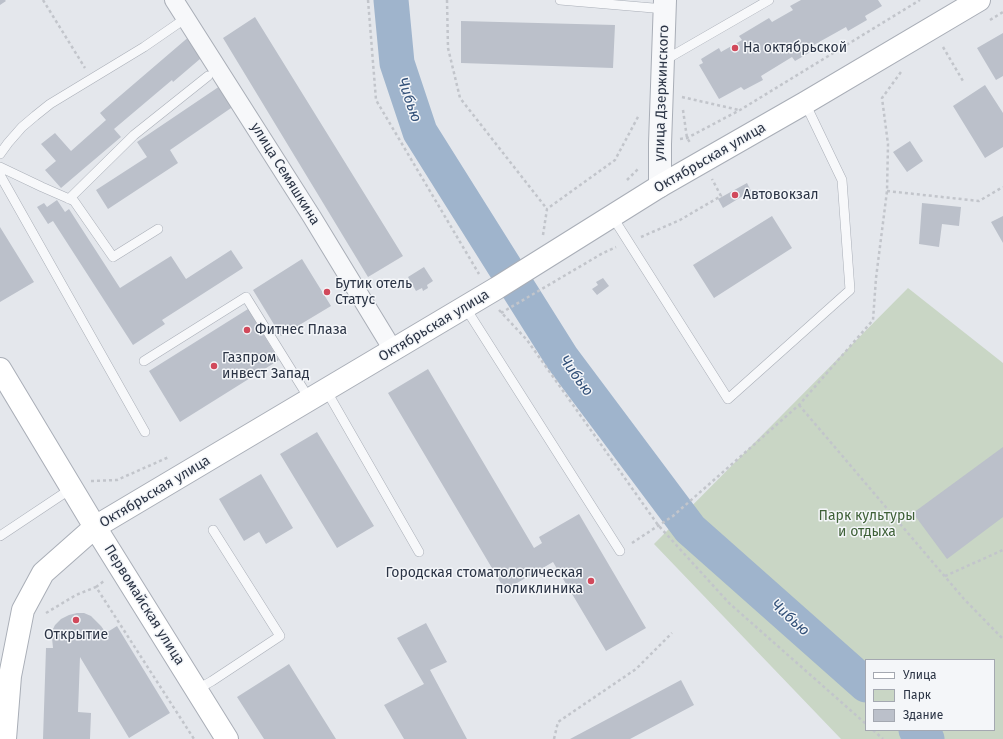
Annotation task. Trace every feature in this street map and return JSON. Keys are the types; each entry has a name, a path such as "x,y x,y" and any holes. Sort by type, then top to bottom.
{"main road":[{"name":"Октябрьская улица","path":"5,739 10,676 23,610 42,573 95,527 491,292 660,186 805,104 980,0"},
{"name":"Первомайская улица","path":"0,369 95,527 227,739"}],"street":[{"name":"улица Семяшкина","path":"174,0 312,217 393,350"},
{"name":"улица Дзержинского","path":"660,186 665,4"}],"lane":[{"path":"560,0 665,4"},
{"path":"664,61 769,0"},
{"path":"0,154 22,127 50,104 144,47 186,18"},
{"path":"69,199 134,135 208,76"},
{"path":"612,216 728,399 850,290 842,180 805,104"},
{"path":"0,167 74,201 113,258 158,229"},
{"path":"0,175 145,432"},
{"path":"144,361 246,297 318,395 419,552"},
{"path":"465,307 620,551"},
{"path":"0,536 72,488"},
{"path":"196,690 280,636 213,530"}],"path":[{"path":"43,0 91,78"},
{"path":"368,0 376,100 483,282 491,292 502,313 527,340 658,525 729,603 865,723"},
{"path":"447,0 448,48 460,98 547,209 543,241"},
{"path":"660,144 687,138 740,110 920,0"},
{"path":"943,47 963,81"},
{"path":"682,97 740,110"},
{"path":"547,209 615,160 643,109"},
{"path":"887,191 979,201 1003,187"},
{"path":"502,313 561,278"},
{"path":"799,405 964,599 1003,639"},
{"path":"620,551 673,516 704,489"},
{"path":"945,576 1003,550"},
{"path":"43,619 46,613 76,595 96,587 194,739"},
{"path":"554,739 558,722 636,669 672,633"},
{"path":"874,731 883,739"}],"green space":[{"name":"Парк культуры и отдыха","path":"908,288 1003,363 1003,739 841,739 654,544"}],"building":[{"path":"0,0 5,0 6,1 0,5"},
{"path":"801,0 878,0 882,6 865,16 867,20 848,31 846,27 812,46 814,50 795,61 792,57 761,76 763,80 744,90 741,87 719,99 699,65 703,63 701,59 719,48 721,52 742,40 739,36 769,18 772,22 793,10 790,6"},
{"path":"255,17 403,256 368,277 223,38"},
{"path":"461,21 615,25 613,68 461,63"},
{"path":"1003,33 1003,76 996,80 977,48"},
{"path":"191,35 207,53 173,82 172,80 114,129 121,137 61,188 45,170 56,161 41,144 55,133 71,151 106,120 100,113"},
{"path":"985,85 1003,113 1003,147 985,158 953,106"},
{"path":"220,86 234,106 170,150 178,163 108,209 96,190 147,157 137,142"},
{"path":"910,141 923,161 907,172 893,152"},
{"name":"Автовокзал","path":"747,183 751,191 723,208 718,199"},
{"path":"57,200 65,212 69,209 120,288 171,256 186,279 231,250 243,268 162,320 165,324 133,345 53,221 48,224 37,207 44,203 47,207"},
{"path":"922,203 961,207 959,226 942,224 939,247 919,244"},
{"path":"772,216 792,248 714,298 693,265"},
{"path":"1003,216 1003,243 991,222"},
{"path":"0,227 34,282 0,302"},
{"path":"302,259 331,306 281,336 253,290"},
{"path":"424,267 433,281 427,285 428,288 423,291 422,288 416,291 408,277"},
{"path":"603,278 609,286 597,295 592,289 598,285 596,282"},
{"name":"Газпром инвест Запад","path":"248,309 279,360 180,422 149,371"},
{"path":"428,369 534,548 542,543 539,537 579,514 646,628 606,651 553,562 505,590 388,393"},
{"path":"317,432 374,526 337,548 280,454"},
{"path":"1003,447 1003,517 947,559 913,513"},
{"path":"261,474 293,528 266,544 259,532 244,541 219,499"},
{"path":"77,613 84,613 91,616 106,633 117,626 170,713 129,738 80,657 78,712 91,713 90,739 43,739 46,648 53,648 52,631 55,625 61,619"},
{"path":"426,623 447,662 430,670 467,739 404,739 384,705 424,684 397,638"},
{"path":"289,664 336,739 264,739 237,697"},
{"path":"681,680 694,705 630,739 570,739"}],"waterway":[{"name":"Чибью","path":"391,0 397,63 420,132 562,358 690,529 865,684"},
{"name":"Чибью","path":"917,731 927,739"}],"place":[{"name":"На октябрьской","path":"735,48"},
{"name":"Автовокзал","path":"735,195"},
{"name":"Бутик отель Статус","path":"327,292"},
{"name":"Фитнес Плаза","path":"247,330"},
{"name":"Газпром инвест Запад","path":"214,366"},
{"name":"Городская стоматологическая поликлиника","path":"591,581"},
{"name":"Открытие","path":"76,620"}]}
